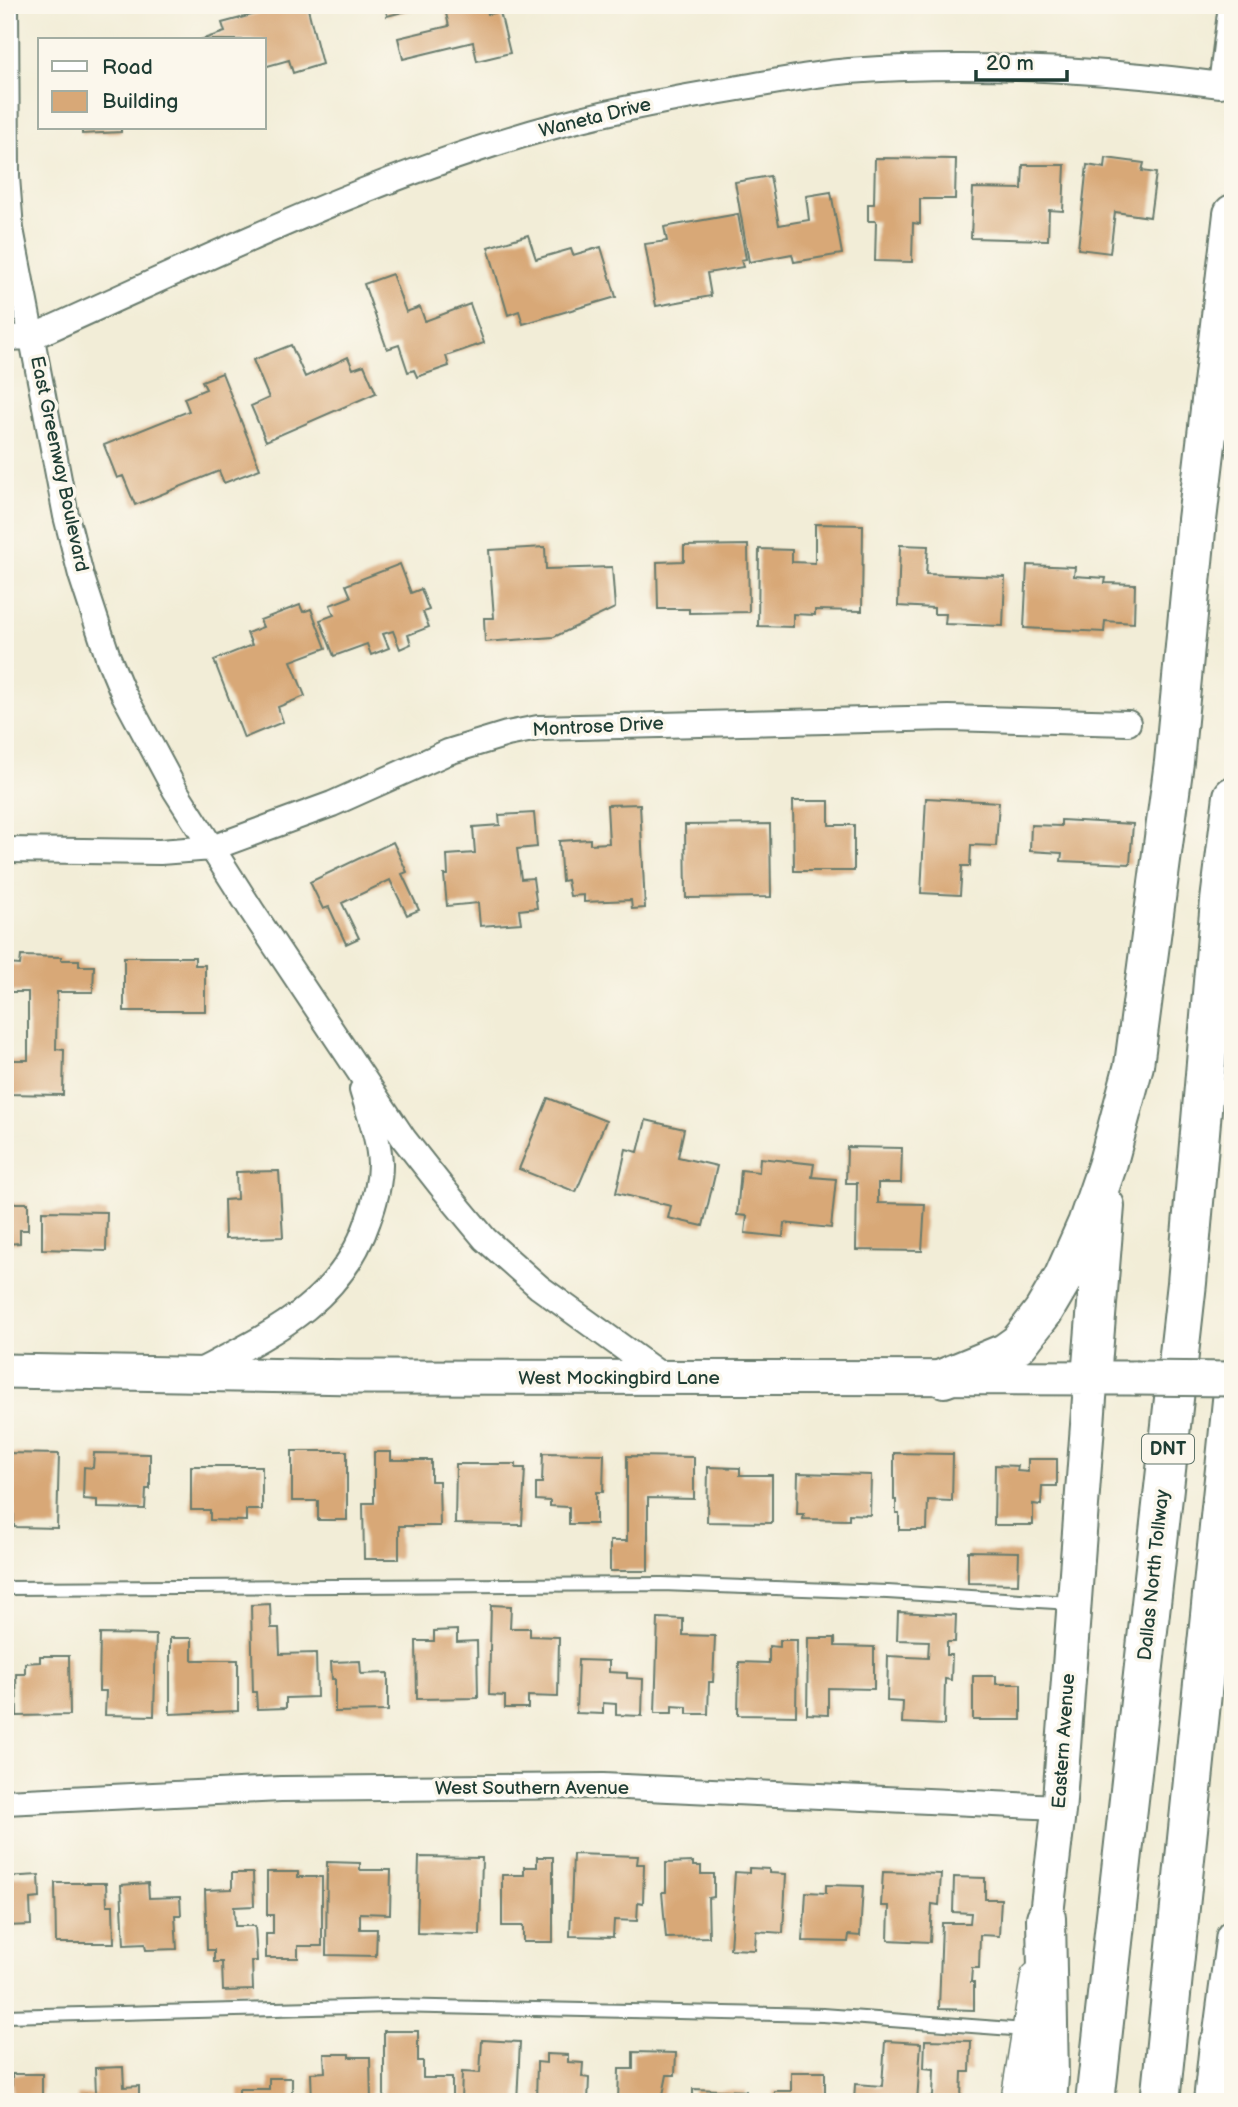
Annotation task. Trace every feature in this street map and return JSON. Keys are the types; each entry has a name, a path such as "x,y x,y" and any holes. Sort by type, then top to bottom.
{"highway":[{"path":"944,1378 1004,1353 1029,1332 1063,1278 1087,1224 1107,1166 1134,1065 1174,762 1199,506 1233,214"},
{"name":"Dallas North Tollway","path":"1095,2102 1187,1283 1220,901 1233,796"},
{"path":"1091,1378 1107,1166"},
{"path":"1160,2102 1233,1391"},
{"path":"1046,1918 1049,2077 1047,2102"},
{"path":"1213,2102 1219,2044"}],"main road":[{"name":"West Mockingbird Lane","path":"5,1371 370,1377 1233,1379"},
{"name":"Eastern Avenue","path":"1046,1918 1059,1807 1091,1378"},
{"path":"1219,2044 1233,1937"}],"street":[{"name":"East Greenway Boulevard","path":"6,5 7,177 11,229 66,516 81,575 123,693 176,790 212,848 404,1139 485,1239 539,1287 665,1378"},
{"name":"Waneta Drive","path":"5,338 32,337 317,210 406,175 562,124 657,102 846,71 943,67 1041,68 1139,74 1221,85 1231,5"},
{"name":"Montrose Drive","path":"5,850 160,852 212,848 332,804 448,752 507,734 538,728 949,718 1128,723"},
{"name":"East Greenway Boulevard","path":"196,1373 292,1321 323,1296 361,1243 378,1194 380,1163 375,1133 353,1063"},
{"name":"West Southern Avenue","path":"5,1802 281,1789 603,1786 1059,1807"},
{"name":"Eastern Avenue","path":"1016,2102 1046,1918"},
{"path":"1219,2044 1225,2102"}],"lane":[{"path":"5,1588 662,1584 887,1592 1075,1603"},
{"path":"5,2016 404,2006 823,2015 1026,2030"}],"building":[{"path":"289,5 307,5 322,64 293,73 289,60 266,66 266,38 206,38 225,32 222,23"},
{"path":"378,5 426,6 387,16 386,9 380,10"},
{"path":"444,5 486,5 488,14 500,12 510,53 477,61 473,42 403,59 398,38 449,26"},
{"path":"82,130 121,130 121,132 82,134"},
{"path":"875,158 956,159 955,199 920,199 920,224 913,223 912,262 875,261 876,221 868,221 868,204 874,204"},
{"path":"1106,158 1144,163 1142,171 1156,173 1150,217 1115,212 1110,253 1078,249 1087,165 1105,168"},
{"path":"1023,165 1065,165 1063,211 1049,210 1048,240 971,238 973,188 1022,189"},
{"path":"770,176 779,225 809,220 806,196 831,192 842,254 794,262 792,254 749,262 735,182"},
{"path":"738,214 746,259 741,260 743,267 707,273 711,296 656,306 645,244 667,241 664,227"},
{"path":"528,235 536,259 571,249 573,255 601,247 616,297 523,324 519,311 508,315 488,247"},
{"path":"392,274 406,312 420,307 425,321 470,304 484,343 446,356 449,366 417,377 414,370 408,372 399,345 387,349 364,284"},
{"path":"291,345 305,377 348,357 353,369 364,365 376,393 266,441 251,406 269,398 253,360"},
{"path":"222,373 260,469 224,483 219,471 135,505 123,476 117,478 104,445 189,411 184,398 206,389 202,381"},
{"path":"815,524 863,525 862,611 815,610 815,615 793,614 793,627 758,626 759,549 792,550 792,562 815,563"},
{"path":"748,545 749,612 689,613 689,609 658,609 657,562 684,561 684,546"},
{"path":"900,545 928,546 926,574 1005,577 1003,626 945,624 946,614 934,614 934,608 898,606"},
{"path":"545,547 546,569 612,567 615,608 554,637 485,642 484,618 494,618 489,550"},
{"path":"400,564 411,593 421,589 429,610 423,612 429,627 408,635 411,644 400,649 393,631 383,634 389,648 371,655 367,644 334,656 320,620 334,615 330,605 351,597 346,585"},
{"path":"1027,565 1075,567 1074,576 1106,578 1105,583 1135,584 1134,623 1105,621 1104,632 1024,628"},
{"path":"300,605 303,612 311,609 326,648 291,661 305,696 278,707 283,722 244,738 214,660 252,645 247,633 263,627 260,620"},
{"path":"926,798 999,802 996,846 971,845 970,866 962,866 960,895 921,893"},
{"path":"793,801 829,801 829,825 854,825 854,871 794,871"},
{"path":"640,804 645,908 632,909 631,900 584,902 584,895 570,896 567,880 562,881 559,841 590,839 590,844 609,843 607,805"},
{"path":"534,813 537,847 517,849 521,879 533,878 537,908 519,910 521,923 480,926 478,903 447,906 444,875 448,875 447,855 475,853 473,827 500,825 499,815"},
{"path":"1061,820 1133,824 1130,864 1061,861 1062,853 1030,851 1031,825 1061,826"},
{"path":"770,824 771,897 686,898 685,825"},
{"path":"393,842 407,872 402,874 419,910 407,915 390,880 342,903 359,938 346,944 329,907 323,909 310,882"},
{"path":"21,956 61,957 61,960 79,960 79,966 94,966 93,992 57,992 56,1049 64,1050 63,1095 5,1094 5,1060 28,1060 28,992 6,992 7,964 20,965"},
{"path":"124,957 195,957 195,965 205,965 205,1011 124,1011"},
{"path":"548,1098 606,1121 576,1192 519,1169"},
{"path":"646,1120 684,1129 678,1157 717,1166 703,1226 668,1218 671,1206 616,1193 626,1149 638,1152"},
{"path":"847,1147 902,1148 901,1183 878,1183 878,1203 925,1204 922,1251 856,1250 857,1183 846,1183"},
{"path":"760,1158 814,1164 812,1177 836,1179 831,1228 784,1223 783,1237 745,1233 747,1216 737,1215 741,1170 759,1172"},
{"path":"279,1171 283,1237 225,1239 224,1200 237,1199 236,1172"},
{"path":"5,1203 28,1203 28,1230 20,1230 20,1243 5,1244"},
{"path":"42,1211 107,1212 106,1251 42,1249"},
{"path":"292,1451 347,1451 347,1520 318,1520 318,1501 292,1501"},
{"path":"374,1452 391,1452 391,1460 431,1460 431,1481 439,1481 440,1526 399,1526 399,1559 364,1559 363,1503 374,1503"},
{"path":"5,1453 59,1454 57,1528 14,1527 14,1507 5,1507"},
{"path":"94,1453 150,1454 150,1489 146,1489 145,1509 97,1508 97,1500 83,1499 84,1467 93,1468"},
{"path":"543,1453 604,1454 603,1492 596,1492 596,1524 569,1524 569,1507 550,1506 550,1501 536,1500 536,1483 542,1483"},
{"path":"894,1453 953,1454 952,1501 928,1500 927,1530 899,1530 899,1513 896,1513 894,1500"},
{"path":"627,1456 694,1457 694,1499 648,1498 648,1571 610,1571 610,1541 627,1541"},
{"path":"1028,1459 1057,1459 1057,1486 1042,1486 1041,1505 1033,1504 1033,1525 994,1525 995,1465 1018,1466 1017,1471 1028,1472"},
{"path":"456,1464 516,1464 516,1468 525,1468 522,1525 455,1524"},
{"path":"191,1466 262,1466 262,1510 246,1510 246,1521 210,1520 210,1510 191,1510"},
{"path":"708,1467 740,1468 740,1475 772,1475 772,1523 707,1522"},
{"path":"798,1473 871,1475 870,1515 849,1514 849,1520 803,1519 804,1514 797,1514"},
{"path":"968,1551 1019,1552 1018,1584 968,1583"},
{"path":"270,1604 271,1628 279,1628 280,1654 316,1653 317,1697 286,1698 286,1708 257,1709 256,1692 253,1692 251,1605"},
{"path":"491,1605 511,1606 510,1628 530,1628 530,1636 559,1637 558,1697 528,1696 528,1708 505,1708 505,1696 489,1695"},
{"path":"898,1612 956,1615 955,1642 947,1642 947,1655 952,1655 951,1680 945,1679 944,1725 902,1723 903,1702 887,1701 888,1656 928,1658 929,1641 897,1640"},
{"path":"658,1618 683,1619 683,1635 715,1636 713,1682 709,1682 708,1714 687,1714 687,1707 672,1706 672,1713 655,1713"},
{"path":"457,1630 457,1642 477,1641 478,1698 417,1699 416,1641 434,1641 434,1631"},
{"path":"100,1634 156,1635 154,1716 105,1715 106,1691 99,1691"},
{"path":"170,1638 192,1638 192,1660 238,1660 238,1711 170,1714"},
{"path":"808,1638 835,1638 835,1646 874,1647 874,1689 828,1688 828,1715 807,1714"},
{"path":"780,1640 797,1640 796,1716 738,1715 739,1662 769,1663 769,1646 780,1647"},
{"path":"40,1656 69,1656 70,1715 17,1716 16,1674 25,1674 25,1663 40,1662"},
{"path":"578,1660 609,1661 609,1672 627,1673 627,1678 643,1679 642,1716 616,1715 616,1704 603,1703 603,1714 576,1713"},
{"path":"360,1661 361,1674 388,1673 388,1711 335,1712 335,1679 332,1679 331,1662"},
{"path":"973,1676 996,1676 996,1684 1021,1684 1021,1720 973,1720"},
{"path":"573,1854 638,1856 637,1864 644,1864 643,1903 638,1902 637,1921 614,1920 613,1937 570,1936"},
{"path":"419,1857 482,1858 480,1935 417,1933"},
{"path":"537,1857 553,1857 553,1942 523,1942 523,1926 502,1926 502,1875 524,1875 524,1867 537,1867"},
{"path":"327,1862 360,1863 360,1870 391,1870 390,1914 360,1913 360,1929 377,1929 376,1956 326,1955"},
{"path":"693,1862 693,1866 701,1866 701,1874 714,1874 714,1897 708,1898 709,1937 666,1938 662,1892 666,1892 666,1863"},
{"path":"749,1868 769,1869 769,1873 786,1874 783,1933 756,1931 755,1950 730,1949 735,1872 749,1873"},
{"path":"267,1872 298,1872 298,1877 322,1877 322,1946 298,1946 298,1958 266,1958 266,1934 273,1934 273,1915 267,1915"},
{"path":"883,1872 941,1874 939,1905 932,1904 930,1942 888,1940 889,1906 881,1906"},
{"path":"232,1873 253,1873 254,1906 234,1907 235,1926 255,1926 257,1961 252,1961 253,1990 223,1991 222,1962 214,1962 214,1950 207,1950 205,1890 232,1889"},
{"path":"39,1875 40,1898 30,1899 31,1925 5,1926 5,1877"},
{"path":"954,1877 985,1878 985,1899 1001,1899 999,1936 980,1935 979,1968 972,1968 974,2010 939,2009 942,1923 970,1923 971,1913 953,1912"},
{"path":"55,1883 106,1883 107,1905 113,1905 114,1943 56,1943"},
{"path":"148,1883 149,1898 180,1897 181,1915 175,1915 177,1949 146,1950 145,1944 124,1945 121,1885"},
{"path":"826,1885 863,1886 860,1936 849,1935 848,1942 803,1941 806,1892 826,1893"},
{"path":"384,2031 418,2031 418,2061 423,2061 423,2078 452,2078 452,2102 384,2102"},
{"path":"482,2040 520,2042 517,2102 461,2102 462,2072 480,2073"},
{"path":"925,2040 971,2041 970,2072 962,2072 961,2099 976,2102 924,2102 924,2097 933,2097 934,2069 924,2068"},
{"path":"885,2041 921,2043 917,2102 854,2102 855,2084 882,2086"},
{"path":"633,2052 676,2053 675,2075 667,2075 663,2095 657,2095 657,2102 618,2102 619,2069 633,2069"},
{"path":"324,2054 370,2057 371,2102 312,2102 311,2073 325,2072"},
{"path":"546,2054 568,2055 568,2062 583,2063 582,2077 589,2078 588,2102 536,2102 537,2062 546,2063"},
{"path":"123,2067 124,2087 139,2086 139,2102 78,2102 77,2095 96,2094 95,2068"},
{"path":"791,2072 825,2072 825,2097 819,2097 819,2102 774,2102 774,2091 791,2091"},
{"path":"12,2074 42,2074 42,2102 12,2102"},
{"path":"269,2078 292,2078 292,2102 239,2102 239,2089 269,2089"},
{"path":"693,2089 746,2091 746,2102 693,2102"}]}
